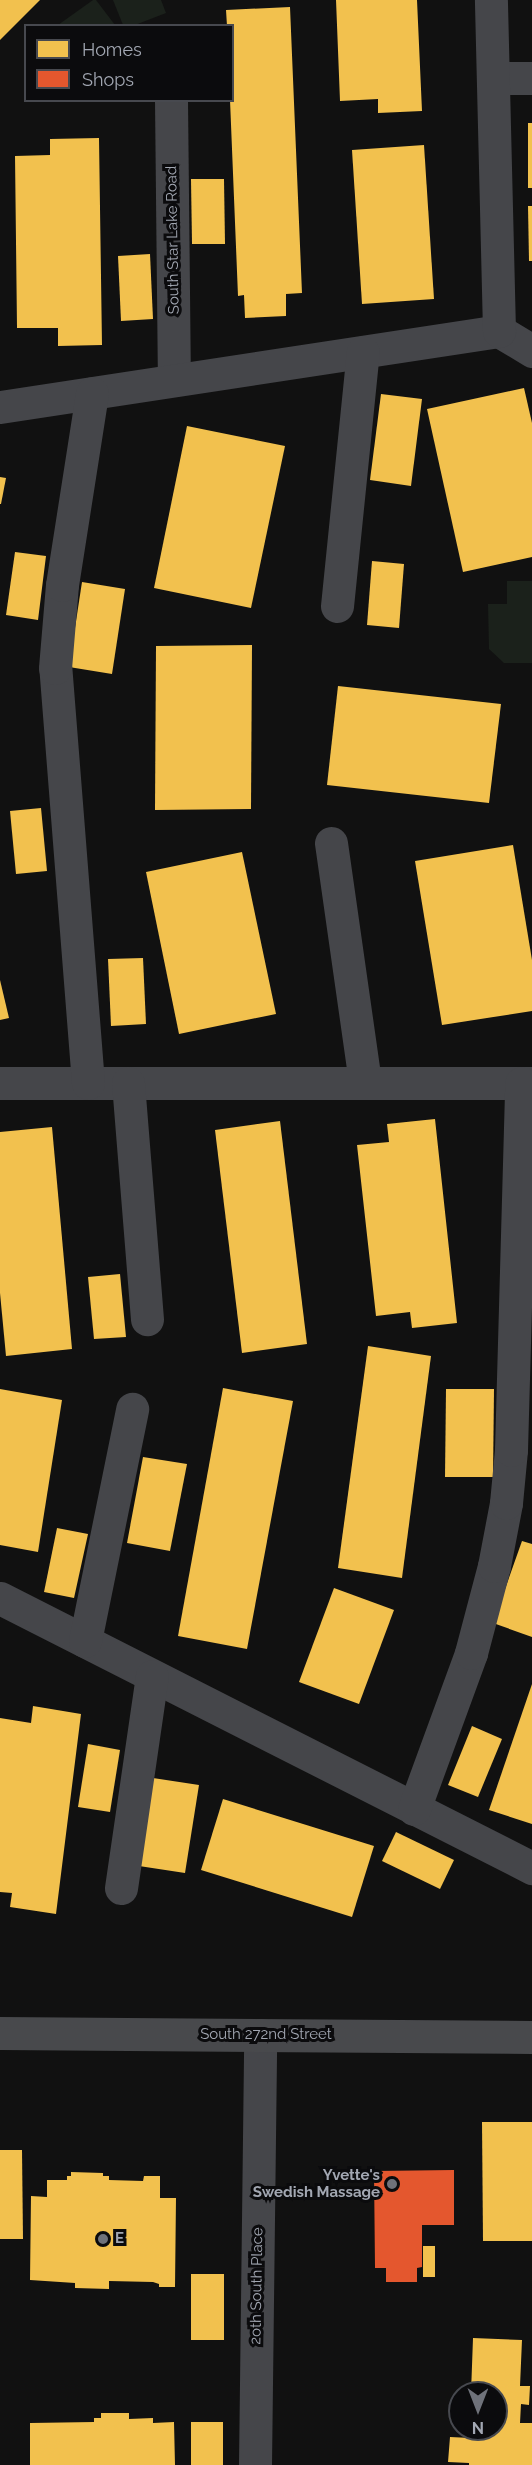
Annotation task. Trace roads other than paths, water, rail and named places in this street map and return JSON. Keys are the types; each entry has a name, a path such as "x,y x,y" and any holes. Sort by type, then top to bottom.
{"main road":[{"name":"South 272nd Street","path":"0,2033 532,2037"}],"street":[{"path":"491,0 498,332"},
{"path":"493,78 532,78"},
{"name":"South Star Lake Road","path":"171,102 174,380"},
{"path":"0,407 498,332 532,351"},
{"path":"337,606 363,352"},
{"path":"88,1083 55,668 62,585 92,393"},
{"path":"331,843 365,1083"},
{"path":"0,1083 526,1083 511,1450 506,1503 494,1566 471,1653 414,1809"},
{"path":"128,1083 147,1319"},
{"path":"85,1641 132,1409"},
{"path":"0,1598 532,1868"},
{"path":"121,1887 152,1676"},
{"name":"2oth South Place","path":"255,2465 260,2035"}],"place":[{"name":"Yvette's Swedish Massage","path":"392,2184"},
{"name":"E","path":"103,2239"}]}
